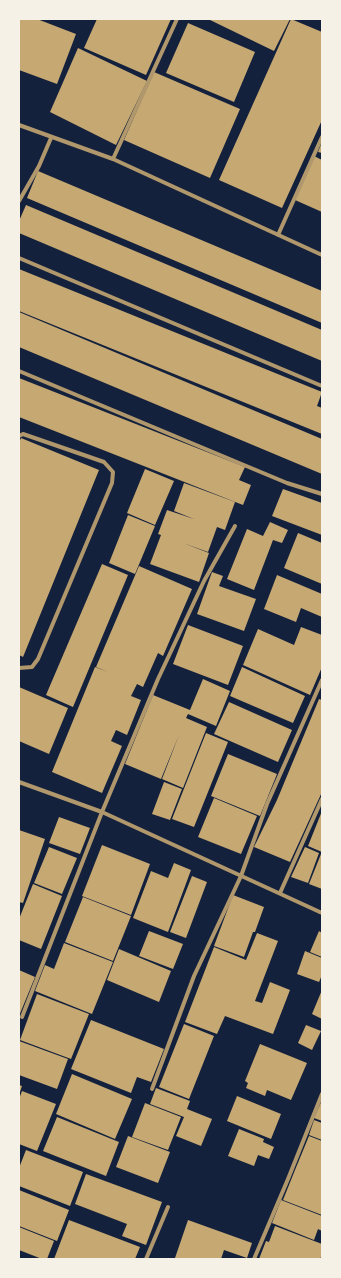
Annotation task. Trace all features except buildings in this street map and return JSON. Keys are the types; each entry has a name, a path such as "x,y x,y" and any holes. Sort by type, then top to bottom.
{"street":[{"path":"113,159 177,19"},
{"path":"19,125 51,138 113,159 322,255"},
{"path":"278,235 322,137"},
{"path":"19,202 39,166 51,138"},
{"path":"19,258 322,386"},
{"path":"19,371 287,484 322,494"},
{"path":"19,436 23,434 104,462 112,472 112,483 38,659 32,667 19,668"},
{"path":"22,1017 102,812 158,679 204,580 235,526"},
{"path":"152,1089 194,976 241,876 267,804 322,680"},
{"path":"19,782 102,812 322,913"},
{"path":"280,893 322,799"},
{"path":"254,1259 322,1094"},
{"path":"146,1259 168,1207"}]}
